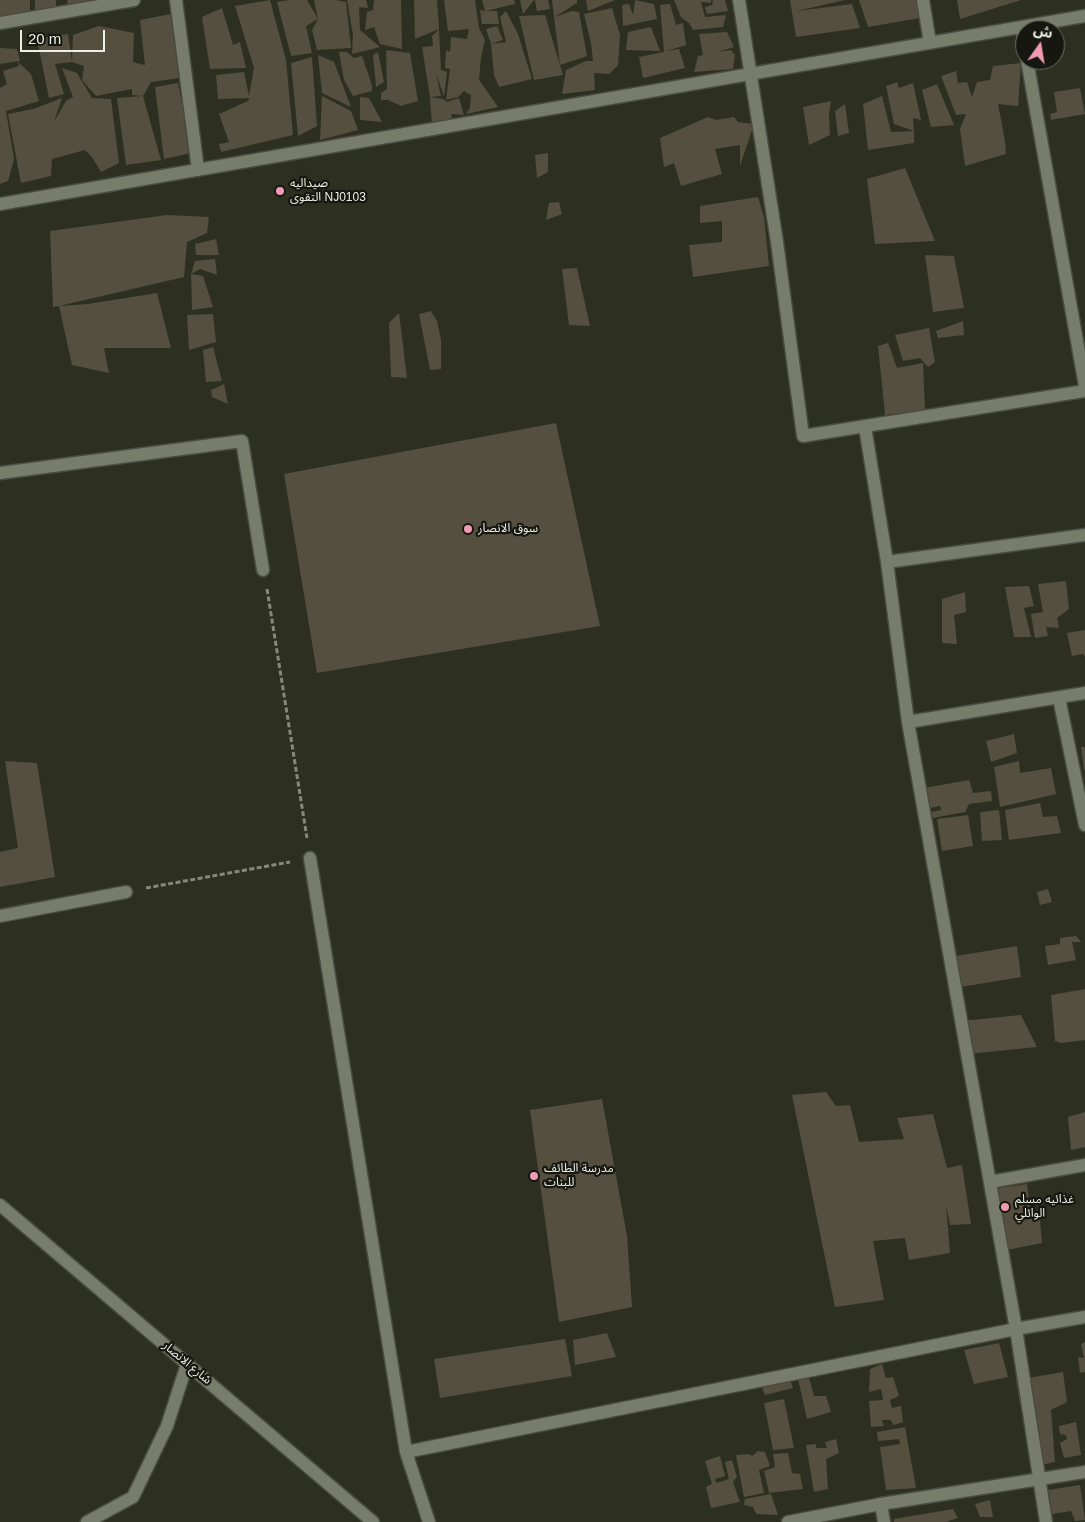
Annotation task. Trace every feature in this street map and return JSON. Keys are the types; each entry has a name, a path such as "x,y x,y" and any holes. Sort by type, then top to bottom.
{"street":[{"path":"0,23 104,2 134,0"},
{"path":"176,0 198,170"},
{"path":"739,0 752,74 804,436 1085,391"},
{"path":"923,0 930,43"},
{"path":"1064,20 1085,16"},
{"path":"0,204 1015,29"},
{"path":"1029,70 1085,386"},
{"path":"865,427 887,562 908,722 1016,1329 1046,1522"},
{"path":"0,472 242,441 263,570"},
{"path":"887,562 1085,535"},
{"path":"908,722 1085,694"},
{"path":"1059,698 1085,825"},
{"path":"310,858 406,1452 429,1522"},
{"path":"0,916 126,892"},
{"path":"990,1182 1085,1165"},
{"name":"شارع الانصار","path":"0,1205 373,1522"},
{"path":"406,1452 1016,1329 1085,1317"},
{"path":"87,1522 133,1497 167,1426 187,1364"},
{"path":"788,1522 881,1504 1085,1472"},
{"path":"881,1504 884,1522"}],"path":[{"path":"126,892 310,858 263,570"}],"building":[{"path":"0,0 30,0 30,14 0,20"},
{"path":"35,0 56,0 56,12 35,12"},
{"path":"67,0 99,0 68,5"},
{"path":"270,0 286,60 293,135 221,152 219,144 229,142 219,114 248,101 249,98 218,99 216,75 244,72 249,96 254,68 235,6"},
{"path":"307,0 318,19 306,26 312,53 291,56 277,2"},
{"path":"314,0 346,2 351,48 317,50 312,30 318,19"},
{"path":"347,0 366,0 368,8 359,7 360,30 380,47 352,54 353,35"},
{"path":"374,0 401,0 402,49 380,44 374,27 365,30 367,12 373,10"},
{"path":"414,0 437,0 439,29 415,39"},
{"path":"444,0 475,0 479,28 485,40 479,80 498,107 466,114 470,108 471,95 464,91 458,97 446,100 450,69 445,68 446,50 450,52 451,37 467,39 469,29 448,31"},
{"path":"482,0 514,0 515,4 486,11 497,11 499,24 482,24 480,10 485,11"},
{"path":"520,0 534,0 523,14"},
{"path":"535,0 548,0 550,9 537,11"},
{"path":"552,0 577,0 577,3 555,17 572,11 579,12 587,56 560,65"},
{"path":"586,0 615,0 588,11"},
{"path":"635,0 654,4 657,19 623,26 622,5 629,4 633,15"},
{"path":"674,0 711,0 711,3 701,2 705,17 726,15 723,27 693,30 689,23 681,17"},
{"path":"713,0 725,0 728,11 707,14 705,7 712,5"},
{"path":"790,0 845,0 797,11 852,4 860,28 796,37"},
{"path":"859,0 917,0 920,18 868,27"},
{"path":"957,0 1021,0 960,19"},
{"path":"670,4 676,25 683,23 686,45 666,51 679,49 685,68 643,78 639,57 664,52 660,5"},
{"path":"222,8 233,45 240,42 246,68 210,69 202,17"},
{"path":"612,8 620,35 618,65 609,74 594,73 595,90 562,94 566,70 586,61 593,61 584,14"},
{"path":"506,11 518,34 532,79 499,87 494,75 491,44 506,42 500,17"},
{"path":"171,14 180,78 151,82 143,96 132,95 132,89 96,96 82,80 84,66 72,62 73,35 99,26 134,33 133,62 145,65 140,20"},
{"path":"545,15 563,75 534,80 519,16"},
{"path":"497,26 503,40 491,44 486,29"},
{"path":"651,27 660,51 626,50 628,32"},
{"path":"439,29 441,70 447,72 444,96 436,74 441,96 430,97 422,47 433,46 432,36"},
{"path":"727,32 734,47 718,52 731,50 735,55 733,69 694,72 698,56 703,55 699,34"},
{"path":"68,34 72,62 55,64 64,94 49,98 37,39"},
{"path":"0,48 17,49 20,61 0,64"},
{"path":"386,50 410,53 418,101 401,106 388,100 381,100 381,93 387,89"},
{"path":"339,52 347,52 354,58 362,56 372,85 372,91 353,96 344,80"},
{"path":"378,52 384,82 376,87 373,55"},
{"path":"318,55 334,62 351,107 322,93"},
{"path":"312,57 317,126 298,136 291,63"},
{"path":"18,62 31,74 39,101 6,111 14,159 8,181 0,184 0,88 7,84 3,71 19,66"},
{"path":"1015,64 1015,70 1021,70 1018,106 998,104 1006,154 965,166 960,129 966,114 956,115 941,76 956,71 958,83 967,82 972,97 977,82 990,80 993,66"},
{"path":"62,68 77,73 92,98 111,99 119,163 101,172 92,157 85,150 52,159 51,176 21,183 8,114 33,109 62,98 54,122 66,101 73,97"},
{"path":"897,82 899,88 913,83 921,120 913,118 914,131 894,124 886,86"},
{"path":"178,83 191,153 164,159 155,87"},
{"path":"937,84 954,125 931,127 922,90"},
{"path":"1080,88 1085,114 1051,120 1050,114 1057,112 1054,92"},
{"path":"143,96 161,160 126,165 117,98"},
{"path":"322,96 351,111 358,130 320,140"},
{"path":"882,96 891,132 914,131 914,143 868,150 863,104"},
{"path":"360,97 369,98 382,122 360,120"},
{"path":"430,97 443,99 447,102 459,98 464,115 451,114 453,122 432,126"},
{"path":"831,101 829,115 830,135 809,145 803,107"},
{"path":"845,104 849,133 838,136 835,111"},
{"path":"708,117 716,120 734,117 738,122 754,124 740,166 740,145 715,149 722,174 681,186 674,163 664,167 660,138"},
{"path":"548,153 548,172 537,178 535,155"},
{"path":"905,168 935,241 875,244 867,179"},
{"path":"758,197 764,217 769,266 693,277 689,245 722,242 722,221 700,223 700,206"},
{"path":"559,202 562,214 546,220 549,203"},
{"path":"167,215 209,217 207,233 187,242 184,277 53,307 50,231"},
{"path":"216,239 219,255 196,255 195,244"},
{"path":"925,255 954,256 964,308 933,312"},
{"path":"215,259 217,275 200,269 191,274 195,261"},
{"path":"577,268 590,326 569,325 562,269"},
{"path":"191,274 203,276 213,307 192,310"},
{"path":"157,293 171,348 104,348 109,373 72,365 59,306 88,304"},
{"path":"431,311 437,321 441,340 441,369 430,370 419,314"},
{"path":"399,313 407,378 391,377 389,323"},
{"path":"213,314 216,342 189,350 187,315"},
{"path":"963,321 964,335 938,338 936,331"},
{"path":"929,328 935,362 928,367 920,358 903,361 895,335"},
{"path":"888,343 897,368 923,363 925,410 885,415 878,346"},
{"path":"213,347 222,381 206,382 203,350"},
{"path":"224,384 228,404 212,397 211,390"},
{"path":"556,423 600,626 317,673 284,474"},
{"path":"1066,581 1069,609 1057,618 1059,628 1046,627 1048,636 1035,638 1031,614 1043,612 1038,584"},
{"path":"1029,586 1034,606 1024,608 1031,637 1014,637 1005,587"},
{"path":"965,592 966,612 954,615 957,644 942,643 942,599"},
{"path":"1085,630 1085,657 1083,654 1072,656 1067,633"},
{"path":"1014,734 1017,753 991,762 986,741"},
{"path":"1081,747 1085,747 1085,770 1084,770"},
{"path":"5,761 37,763 55,877 0,887 0,852 18,848"},
{"path":"1019,761 1020,773 1051,768 1056,794 1000,807 994,767"},
{"path":"969,780 973,793 991,791 992,801 969,804 965,812 933,818 931,812 941,810 940,806 930,808 924,788"},
{"path":"1040,803 1043,817 1057,816 1061,833 1009,840 1005,810"},
{"path":"999,810 1002,840 982,841 980,812"},
{"path":"968,815 973,846 942,851 937,819"},
{"path":"1048,889 1052,902 1040,905 1037,892"},
{"path":"1076,936 1081,942 1072,942 1076,960 1048,965 1045,946 1060,944 1060,938"},
{"path":"1017,946 1021,977 955,988 950,957"},
{"path":"1085,989 1085,1040 1061,1043 1055,1041 1051,995"},
{"path":"1021,1015 1037,1047 967,1054 961,1021"},
{"path":"826,1092 836,1106 850,1105 859,1142 904,1139 897,1118 933,1114 947,1168 962,1165 971,1224 950,1225 946,1204 950,1253 909,1260 905,1238 873,1241 884,1300 835,1307 792,1095"},
{"path":"602,1099 627,1236 632,1307 559,1322 530,1110"},
{"path":"1085,1112 1085,1147 1071,1150 1068,1117"},
{"path":"1027,1184 1031,1214 1040,1220 1042,1243 1007,1250 998,1188"},
{"path":"607,1333 616,1357 575,1365 573,1340"},
{"path":"565,1339 572,1376 440,1398 434,1359"},
{"path":"1085,1342 1085,1372 1080,1373 1078,1357 1084,1358 1081,1344"},
{"path":"999,1343 1008,1377 974,1384 964,1350"},
{"path":"882,1364 886,1378 893,1377 899,1396 890,1400 892,1408 901,1406 903,1422 894,1425 890,1420 882,1420 884,1426 871,1427 869,1401 883,1400 881,1389 869,1392 870,1369"},
{"path":"1063,1372 1067,1402 1051,1410 1055,1462 1041,1465 1020,1403 1016,1380"},
{"path":"809,1378 814,1396 826,1396 831,1412 807,1419 798,1379"},
{"path":"790,1379 793,1388 765,1395 761,1385"},
{"path":"784,1399 794,1448 773,1450 764,1403"},
{"path":"1076,1422 1081,1455 1064,1458 1060,1443 1067,1439 1066,1435 1060,1434 1059,1426"},
{"path":"905,1427 916,1488 886,1490 880,1447 900,1444 899,1439 878,1441 877,1432"},
{"path":"836,1439 839,1453 826,1459 828,1489 814,1492 806,1445 816,1444 816,1448 827,1448 825,1442"},
{"path":"758,1451 765,1452 770,1466 759,1470 764,1493 744,1497 736,1455 749,1454 752,1456"},
{"path":"788,1453 792,1473 800,1474 803,1489 769,1493 764,1471 775,1467 773,1454"},
{"path":"720,1456 725,1476 715,1479 716,1483 729,1479 725,1462 732,1460 737,1477 733,1482 740,1502 711,1508 706,1487 712,1484 705,1461"},
{"path":"1080,1485 1085,1520 1075,1521 1071,1511 1052,1514 1048,1490"},
{"path":"771,1494 778,1515 756,1514 753,1507 744,1505 745,1499"},
{"path":"990,1500 993,1517 980,1517 975,1504"},
{"path":"953,1509 958,1518 946,1522 894,1522 894,1519"}],"place":[{"name":"صيداليه التقوى NJ0103","path":"280,191"},
{"name":"سوق الانصار","path":"468,529"},
{"name":"مدرسة الطائف للبنات","path":"534,1176"},
{"name":"غذائيه مسلم الوائلي","path":"1005,1207"}]}
